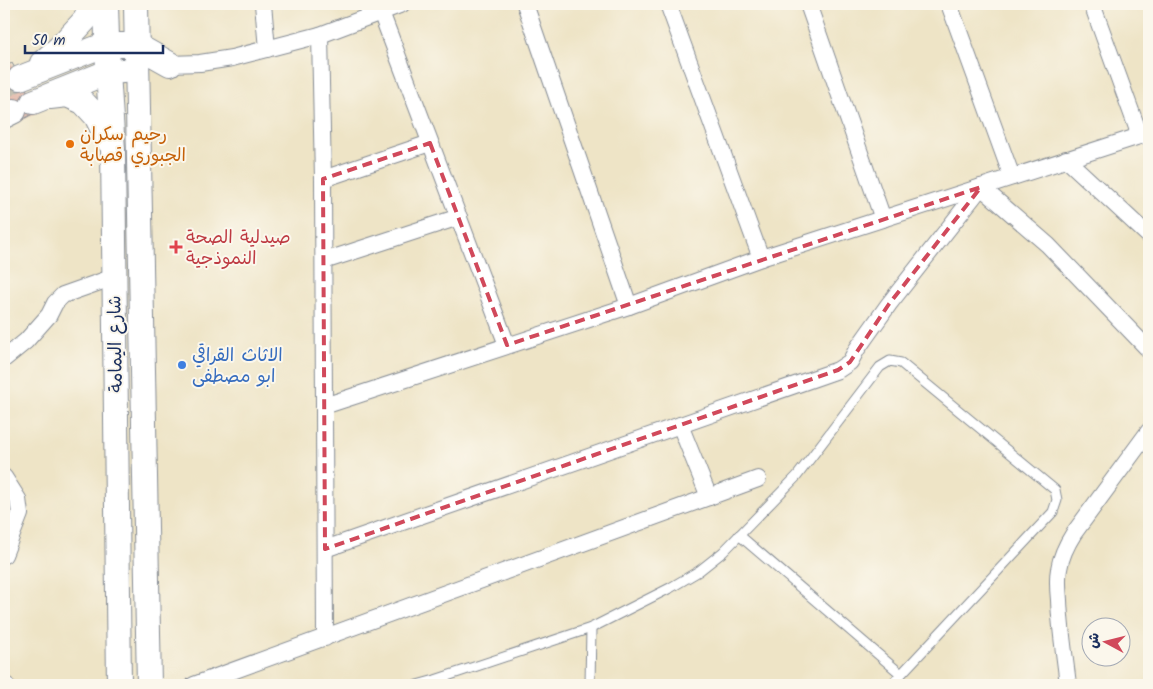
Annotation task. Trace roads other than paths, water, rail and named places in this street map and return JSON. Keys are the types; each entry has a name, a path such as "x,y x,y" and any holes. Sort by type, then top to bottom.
{"main road":[{"path":"92,4 85,20 59,48 25,75 107,45 136,45 170,64"},
{"name":"شارع اليمامة","path":"106,4 113,150 119,685"},
{"name":"شارع اليمامة","path":"136,4 149,685"},
{"path":"22,107 108,72 136,71 170,64"},
{"path":"22,107 68,94 83,102 96,116 113,150"}],"street":[{"path":"263,4 267,48"},
{"path":"170,64 216,61 320,35 380,8 402,4"},
{"path":"525,4 629,306"},
{"path":"668,4 761,258"},
{"path":"808,4 883,219"},
{"path":"949,4 1012,177"},
{"path":"324,406 629,306 761,258 1144,134 1092,4"},
{"path":"380,8 507,346"},
{"path":"320,35 324,261 325,638"},
{"path":"323,179 430,143"},
{"path":"1066,159 1149,236"},
{"path":"981,187 1048,245 1149,350"},
{"path":"325,549 838,370 850,362 857,348 889,304 981,187"},
{"path":"324,261 458,218"},
{"path":"4,359 26,341 49,315 55,303 63,295 114,277"},
{"path":"680,425 708,497"},
{"path":"1068,685 1059,604 1058,571 1061,560 1074,533 1149,430"},
{"path":"4,478 18,499 20,514 4,555"},
{"path":"194,685 758,479"}],"lane":[{"path":"417,685 591,628 670,588 698,571 723,552 797,476 880,367 890,361 901,364 1055,490 1057,500 1053,512 891,685"},
{"path":"739,535 901,674"},
{"path":"590,685 591,628"}],"tunnel":[{"path":"4,86 20,78"}],"place":[{"name":"رحيم سكران الجبوري قصابة","path":"70,144"},
{"name":"صيدلية الصحة النموذجية","path":"176,247"},
{"name":"الاثاث القراقي ابو مصطفى","path":"182,365"}]}
